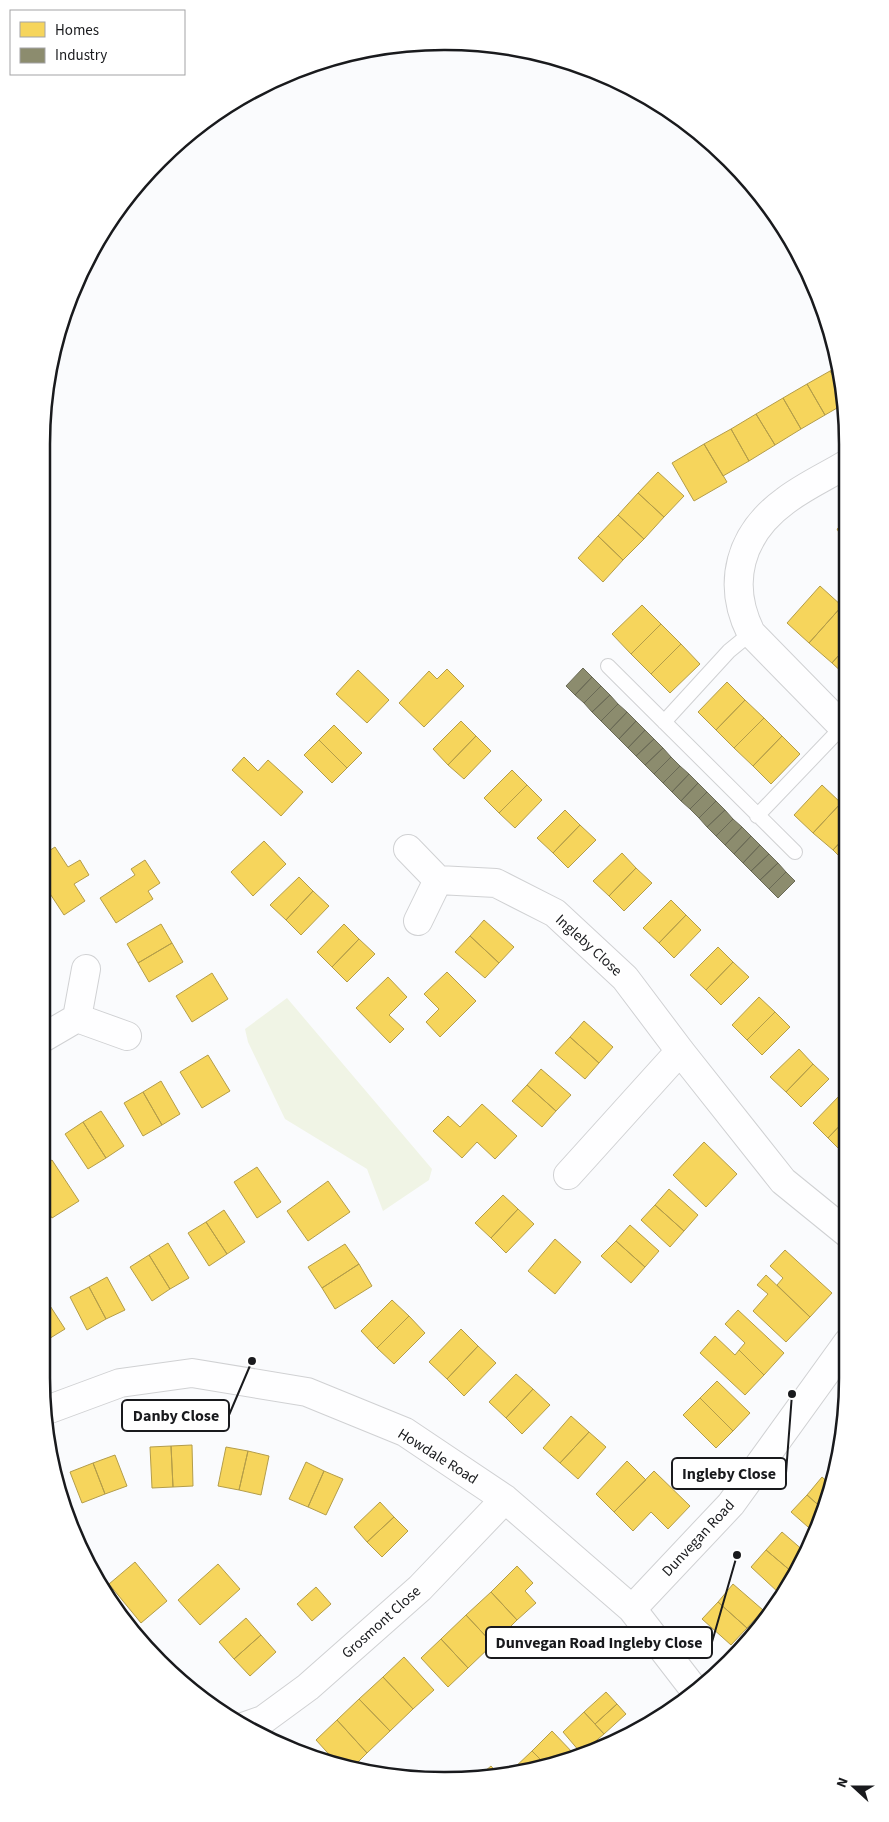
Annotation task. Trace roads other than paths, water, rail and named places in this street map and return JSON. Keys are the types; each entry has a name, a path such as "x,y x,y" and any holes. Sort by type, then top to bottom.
{"street":[{"path":"839,468 785,500 762,521 747,543 739,570 738,596 743,616 751,633 839,723"},
{"path":"408,849 438,880 418,921"},
{"name":"Ingleby Close","path":"438,880 496,883 555,913 625,978 783,1181 839,1226"},
{"path":"50,1034 77,1018 86,969"},
{"path":"77,1018 126,1036"},
{"path":"568,1175 680,1051"},
{"name":"Dunvegan Road","path":"632,1609 731,1504 839,1354"},
{"name":"Howdale Road","path":"51,1408 120,1384 192,1373 307,1392 405,1432 505,1499 632,1609 691,1685"},
{"name":"Grosmont Close","path":"255,1723 263,1720 315,1680 420,1588 505,1499"}],"lane":[{"path":"664,722 729,651 751,633"},
{"path":"608,666 795,852"},
{"path":"758,816 839,733"}],"place":[{"name":"Danby Close","path":"252,1361"},
{"name":"Ingleby Close","path":"792,1394"},
{"name":"Dunvegan Road Ingleby Close","path":"737,1555"}]}
